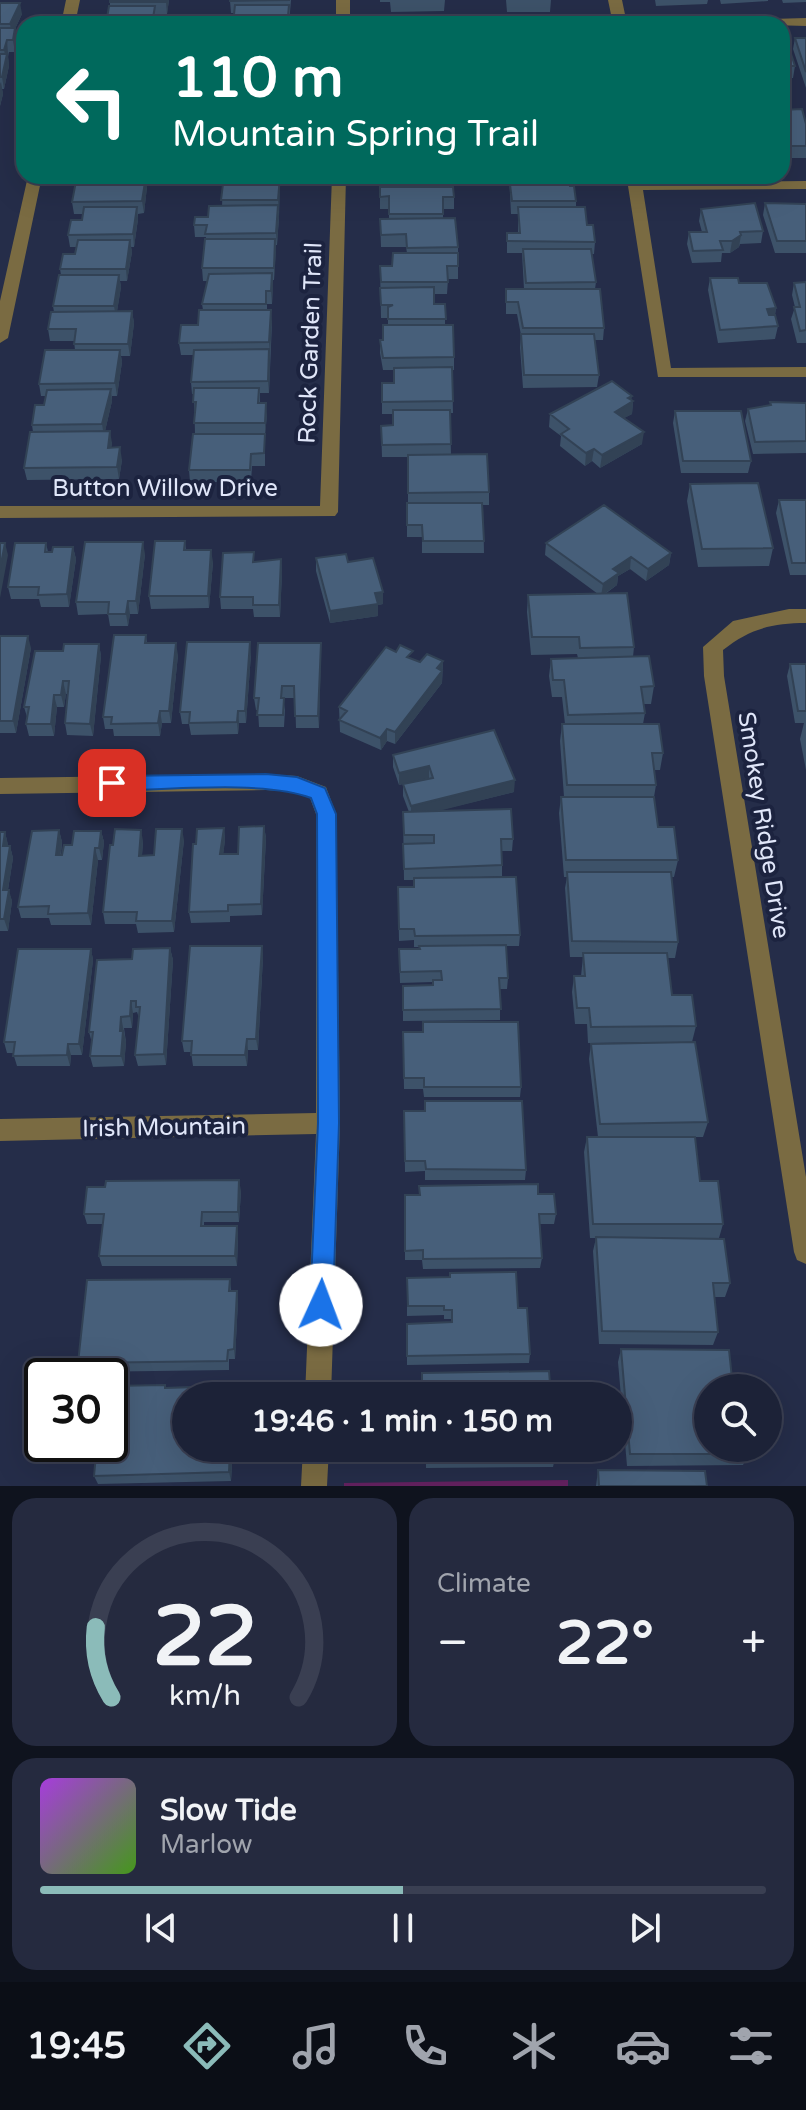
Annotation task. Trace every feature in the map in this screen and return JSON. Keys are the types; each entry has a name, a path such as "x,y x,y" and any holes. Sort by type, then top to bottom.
{"street":[{"path":"0,338 33,184"},
{"name":"Rock Garden Trail","path":"329,512 339,184"},
{"path":"806,185 635,186 664,373 806,372"},
{"name":"Button Willow Drive","path":"0,512 329,512"},
{"name":"Smokey Ridge Drive","path":"806,616 789,616 740,626 713,647 714,676 806,1252"},
{"path":"0,786 266,782 297,784 319,793 326,814 328,1123 319,1382"},
{"name":"Irish Mountain","path":"0,1130 328,1123"},
{"path":"314,1486 315,1462"}],"shaded area":[{"path":"568,1480 568,1486 344,1486 344,1483"}],"building":[{"path":"166,0 166,2 110,2"},
{"path":"0,3 20,3 10,24 0,24"},
{"path":"235,5 289,5 288,16 234,16"},
{"path":"109,6 155,6 153,16 107,16"},
{"path":"0,28 15,28 13,40 7,40 4,50 0,50"},
{"path":"795,38 806,38 806,72"},
{"path":"0,54 7,54 2,77 0,77"},
{"path":"802,109 806,146 790,146 790,110"},
{"path":"75,184 145,184 142,201 72,202"},
{"path":"223,184 279,184 278,200 221,200"},
{"path":"510,184 570,184 574,186 576,201 512,201"},
{"path":"380,187 453,187 454,197 443,197 443,214 389,214 389,196 380,197"},
{"path":"755,203 763,231 740,232 741,235 732,241 720,241 723,250 693,251 689,232 707,232 701,209"},
{"path":"765,203 806,204 806,241 777,241"},
{"path":"278,205 276,233 205,234 207,225 194,225 195,217 208,217 209,206"},
{"path":"84,207 137,207 133,234 68,235 71,220 82,220"},
{"path":"518,207 585,207 587,225 593,225 595,242 507,241 507,233 520,233"},
{"path":"455,218 458,247 407,248 406,234 381,235 380,219"},
{"path":"205,239 275,239 274,268 202,268"},
{"path":"78,240 130,240 126,269 60,269 63,254 75,254"},
{"path":"523,249 591,249 596,282 526,283"},
{"path":"393,253 458,253 458,266 447,266 448,282 381,282 380,266 392,266"},
{"path":"272,273 271,291 266,291 266,304 202,304 209,274"},
{"path":"59,275 119,275 114,306 53,306"},
{"path":"710,278 738,278 739,283 767,283 776,308 767,309 769,315 775,315 778,326 720,330"},
{"path":"806,282 806,330 800,331 794,307 800,307 794,283"},
{"path":"434,287 434,304 445,304 446,319 388,319 388,307 393,305 381,305 380,288"},
{"path":"506,289 600,289 604,328 523,328 518,302 506,302"},
{"path":"199,310 271,310 269,342 179,343 181,325 198,325"},
{"path":"132,311 128,344 74,344 76,329 48,329 51,312"},
{"path":"383,325 453,325 454,357 383,358 380,340 383,340"},
{"path":"521,334 594,334 599,375 524,375"},
{"path":"269,349 268,381 191,382 194,350"},
{"path":"45,350 120,350 115,383 39,384"},
{"path":"452,367 453,401 382,402 382,383 394,383 394,368"},
{"path":"612,381 632,396 628,398 633,401 615,412 644,432 602,455 594,449 586,453 561,434 569,429 550,414"},
{"path":"194,388 259,388 258,403 266,403 265,423 194,423"},
{"path":"111,389 102,424 32,425 35,405 44,405 47,390"},
{"path":"770,402 806,403 806,441 755,442 748,409 771,405"},
{"path":"393,410 450,410 451,444 382,445 381,426 393,425"},
{"path":"675,411 741,411 751,461 683,461"},
{"path":"110,431 108,448 120,447 117,467 24,468 30,432"},
{"path":"193,434 265,434 264,453 251,454 250,470 189,470"},
{"path":"487,454 489,492 408,493 408,455"},
{"path":"758,483 773,548 702,549 690,484"},
{"path":"779,500 806,500 806,563 792,563"},
{"path":"407,503 482,503 484,541 423,541 422,525 407,525"},
{"path":"604,505 671,553 648,569 631,557 613,569 619,573 603,584 546,543"},
{"path":"155,541 185,541 184,550 211,550 208,596 149,596"},
{"path":"85,542 143,542 136,601 128,601 126,614 108,614 109,602 76,602"},
{"path":"0,543 5,543 0,569"},
{"path":"15,543 46,543 45,552 52,552 53,547 73,547 67,594 38,595 39,587 8,587"},
{"path":"254,552 253,562 281,559 279,605 253,605 253,597 220,597 223,553"},
{"path":"346,554 348,562 373,558 383,592 375,593 378,604 330,611 316,558"},
{"path":"627,593 634,647 580,648 579,637 532,637 528,595"},
{"path":"114,635 146,635 145,643 176,643 169,711 160,711 158,723 111,724 112,717 103,717"},
{"path":"0,636 28,636 13,721 0,721"},
{"path":"187,642 250,642 245,711 238,711 237,722 189,723 190,712 180,712"},
{"path":"258,643 321,643 318,716 295,716 294,686 282,686 283,715 257,715 259,698 254,698"},
{"path":"64,644 99,644 90,724 65,723 69,681 63,681 61,695 54,695 51,724 26,724 29,707 24,707 35,651 63,651"},
{"path":"400,645 413,651 407,657 420,662 427,654 443,661 437,668 442,671 395,732 387,729 380,738 339,720 347,711 339,707 386,647 396,652"},
{"path":"649,656 654,686 641,687 645,713 568,715 564,680 553,680 551,659"},
{"path":"790,664 806,664 806,711 798,711"},
{"path":"562,724 659,724 663,753 652,753 656,785 567,785"},
{"path":"494,730 515,780 411,806 403,784 433,778 429,766 399,773 393,755"},
{"path":"561,797 654,797 658,827 674,827 678,860 566,860"},
{"path":"511,809 513,839 501,839 502,865 404,869 403,844 434,843 434,835 404,835 403,812"},
{"path":"264,826 261,904 228,905 228,911 189,912 193,844 196,844 197,829 224,828 220,854 238,854 239,827"},
{"path":"115,829 141,830 139,856 154,855 156,829 182,829 172,921 136,921 137,912 103,912 110,845 113,845"},
{"path":"59,830 56,855 62,855 64,845 72,845 74,831 101,831 99,848 95,848 88,913 48,914 49,906 18,907 32,831"},
{"path":"0,832 5,832 3,846 10,846 3,890 9,890 4,919 0,919"},
{"path":"567,872 671,872 678,942 572,941"},
{"path":"516,877 520,935 415,936 414,929 399,929 398,887 414,887 414,878"},
{"path":"506,945 508,978 499,978 501,1009 403,1010 403,986 433,985 433,980 442,980 441,971 400,972 399,949"},
{"path":"190,946 262,946 256,1039 247,1039 245,1055 191,1055 192,1041 182,1041"},
{"path":"170,948 164,1054 135,1055 140,1007 136,1007 136,1001 131,1001 130,1016 121,1017 121,1056 90,1056 93,1032 89,1032 97,960 132,959 133,949"},
{"path":"18,949 91,949 79,1044 68,1044 67,1055 13,1056 15,1042 4,1042"},
{"path":"583,953 667,953 672,995 692,995 696,1026 591,1027 589,1008 577,1008 574,976 585,976"},
{"path":"423,1022 518,1022 521,1087 424,1087 424,1078 404,1078 403,1032 423,1032"},
{"path":"695,1042 708,1122 600,1124 591,1044"},
{"path":"425,1101 522,1101 526,1170 426,1169 425,1161 405,1161 404,1111 425,1111"},
{"path":"587,1137 695,1137 700,1181 718,1181 723,1224 593,1224"},
{"path":"239,1180 238,1212 202,1212 201,1226 237,1226 235,1256 99,1256 104,1214 84,1214 87,1187 105,1187 106,1181"},
{"path":"538,1184 538,1194 554,1194 556,1214 539,1214 542,1258 423,1259 423,1250 405,1251 405,1195 420,1195 419,1186"},
{"path":"596,1237 724,1239 730,1283 713,1283 718,1332 602,1331"},
{"path":"516,1272 518,1308 527,1308 530,1354 407,1356 407,1324 452,1322 452,1310 444,1310 444,1306 408,1306 407,1278 450,1277 450,1273"},
{"path":"230,1279 229,1291 237,1291 234,1349 228,1350 227,1361 128,1362 128,1358 79,1358 87,1280"},
{"path":"621,1349 729,1350 732,1374 694,1374 694,1454 632,1454 632,1382 624,1382"},
{"path":"549,1371 550,1382 422,1382 422,1373"},
{"path":"165,1385 165,1388 172,1388 172,1462 229,1462 229,1472 94,1476 95,1462 128,1462 128,1386"},
{"path":"598,1470 705,1471 707,1486 599,1486"}],"route":[{"path":"112,783 266,782 297,784 319,793 326,814 328,1123 321,1305"}]}
